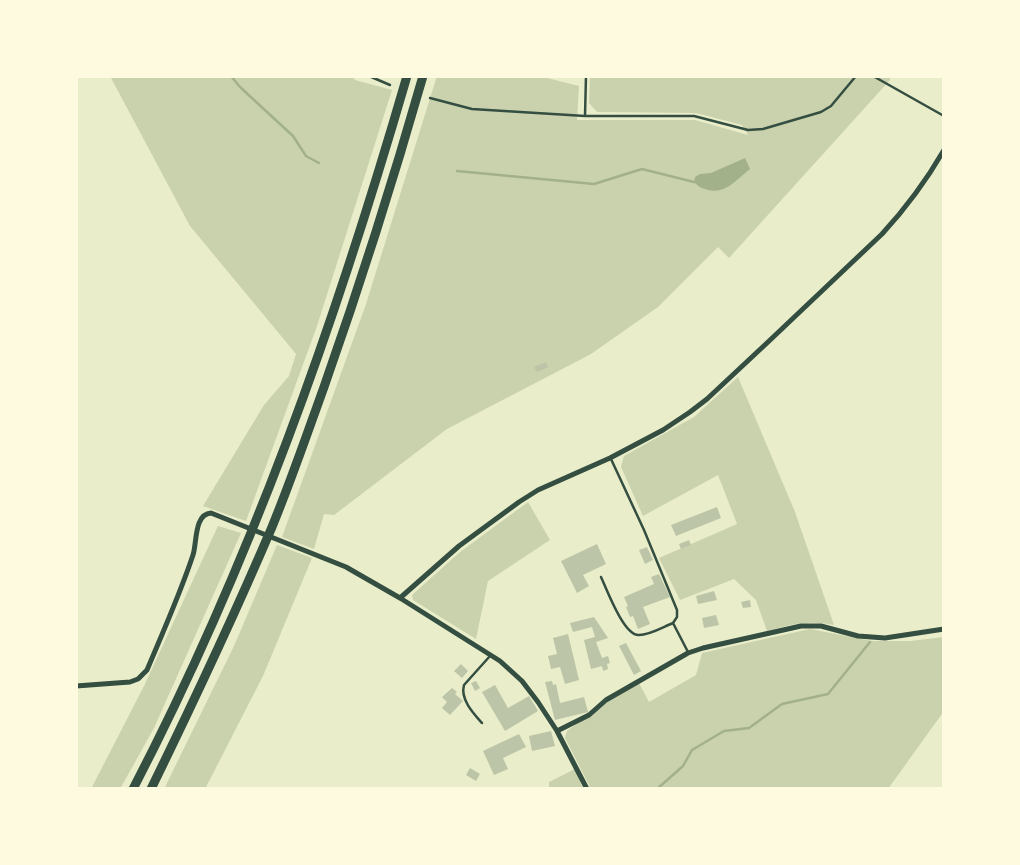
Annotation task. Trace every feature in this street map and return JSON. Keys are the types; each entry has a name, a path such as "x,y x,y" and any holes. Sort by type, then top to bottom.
{"highway":[{"path":"133,789 190,671 257,521 285,448 340,289 407,76"},
{"path":"151,789 205,678 272,527 304,445 367,260 423,76"}],"street":[{"path":"402,599 459,546 519,502 538,490 610,458 662,430 707,399 882,234 909,204 931,173 944,150"},
{"path":"76,686 130,682 147,670 193,554 199,524 202,517 207,513 346,567 402,599 491,655 522,681 557,730 587,789"},
{"path":"557,730 590,714 606,700 688,653 703,648 801,626 821,626 858,636 878,638 944,629"}],"lane":[{"path":"369,76 390,85"},
{"path":"585,116 586,76"},
{"path":"430,98 472,109 585,116 694,116 748,130 763,129 821,112 831,106 856,76"},
{"path":"873,76 944,116"},
{"path":"601,578 622,622 631,633 641,636 673,623 677,617 677,610 644,530 610,458"},
{"path":"673,623 688,653"},
{"path":"482,723 468,706 463,689 491,655"}],"shaded area":[{"path":"110,76 352,76 355,80 392,90 317,326 246,521 203,506 264,405 289,376 296,354 190,226"},
{"path":"437,76 539,76 579,86 577,120 695,120 748,135 742,125 696,113 597,112 589,103 590,76 890,76 890,80 729,258 718,247 658,307 591,354 447,429 334,515 324,514 314,549 282,537 366,304"},
{"path":"745,158 750,169 726,188 714,191 708,190 694,182 695,177 700,174 711,173"},
{"path":"738,377 795,512 834,625 800,624 767,631 756,600 734,579 680,600 659,558 737,524 718,475 643,516 621,467 624,456 694,417"},
{"path":"528,502 550,540 488,581 476,639 413,600 412,595 460,552"},
{"path":"218,526 241,533 154,728 120,789 91,789 144,686"},
{"path":"277,545 312,558 263,676 205,789 164,789 234,646"},
{"path":"810,629 872,641 910,641 944,637 944,711 888,789 591,789 565,738 567,731 603,705 639,683 649,702 696,675 702,653"},
{"path":"575,769 583,789 549,789 549,782"}],"building":[{"path":"546,362 548,367 537,372 534,367"},
{"path":"717,507 721,518 676,536 671,525"},
{"path":"689,540 691,545 681,549 679,544"},
{"path":"597,544 606,564 583,575 589,586 577,593 561,561"},
{"path":"647,547 653,560 645,564 639,550"},
{"path":"659,574 670,597 643,607 650,624 638,629 633,616 630,617 624,597 654,584 651,577"},
{"path":"714,591 717,600 698,604 696,596"},
{"path":"750,600 751,607 743,608 741,602"},
{"path":"716,615 719,625 704,628 702,618"},
{"path":"594,617 608,638 596,642 602,658 608,656 610,663 607,664 608,669 603,671 602,666 591,669 584,640 595,637 592,627 573,632 570,623"},
{"path":"568,634 579,680 565,684 560,667 551,669 548,656 557,654 553,638"},
{"path":"626,643 641,671 634,675 619,646"},
{"path":"461,664 468,671 462,678 454,671"},
{"path":"476,681 480,688 475,691 471,683"},
{"path":"552,681 553,685 556,684 560,703 584,697 588,712 555,720 545,682"},
{"path":"495,685 508,708 529,696 538,711 505,731 482,692"},
{"path":"452,688 457,692 455,694 463,701 450,715 442,708 447,702 442,697"},
{"path":"551,731 555,746 532,751 529,736"},
{"path":"519,734 526,747 503,758 508,769 494,775 483,751"},
{"path":"470,768 480,774 476,781 466,775"}],"waterway":[{"path":"231,76 240,87 293,136 306,156 319,163"},
{"path":"457,171 594,184 642,169 694,182"},
{"path":"657,789 683,766 692,750 724,731 749,728 782,704 828,694 870,642"}]}
